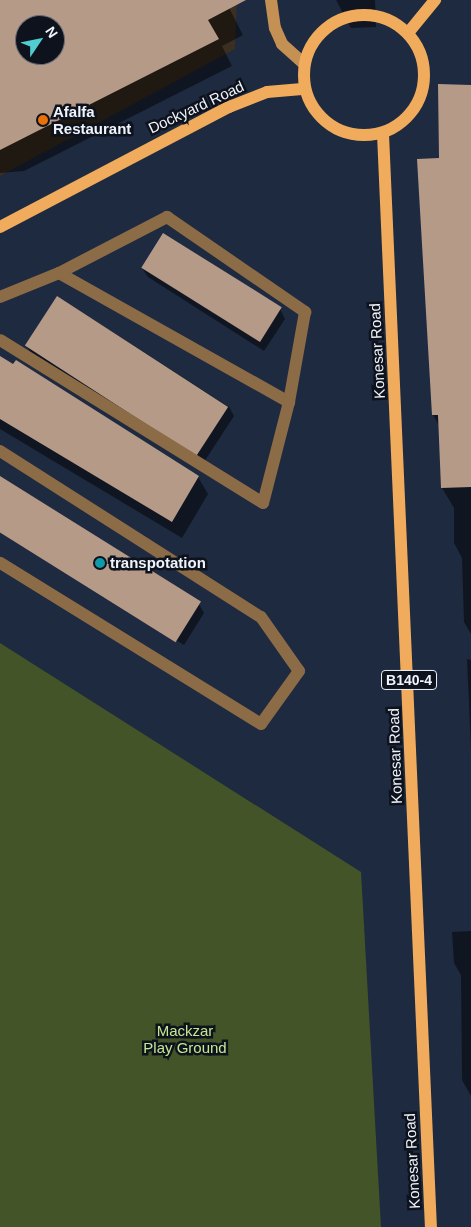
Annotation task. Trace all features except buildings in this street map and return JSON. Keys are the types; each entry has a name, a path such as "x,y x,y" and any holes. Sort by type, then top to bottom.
{"main road":[{"path":"271,0 275,28 282,44 304,64"},
{"path":"408,33 435,0"},
{"path":"369,14 390,20 408,33 421,57 425,70 423,91 414,109 401,124 383,134 363,136 332,126 313,108 305,89 304,64 312,43 327,27 347,17 369,14"},
{"name":"Dockyard Road","path":"0,227 229,107 267,92 305,89"},
{"name":"Konesar Road","path":"383,134 431,1227"}],"lane":[{"path":"0,297 59,272 167,217 305,312 289,402 264,503 0,340"},
{"path":"59,272 289,402"},
{"path":"0,451 261,617 299,671 261,724 0,563"}],"shaded area":[{"path":"0,0 237,0 235,49 0,176"}],"green space":[{"name":"Mackzar Play Ground","path":"0,643 361,872 381,1227 0,1227"}],"place":[{"name":"Afalfa Restaurant","path":"43,120"},
{"name":"transpotation","path":"100,563"}]}
